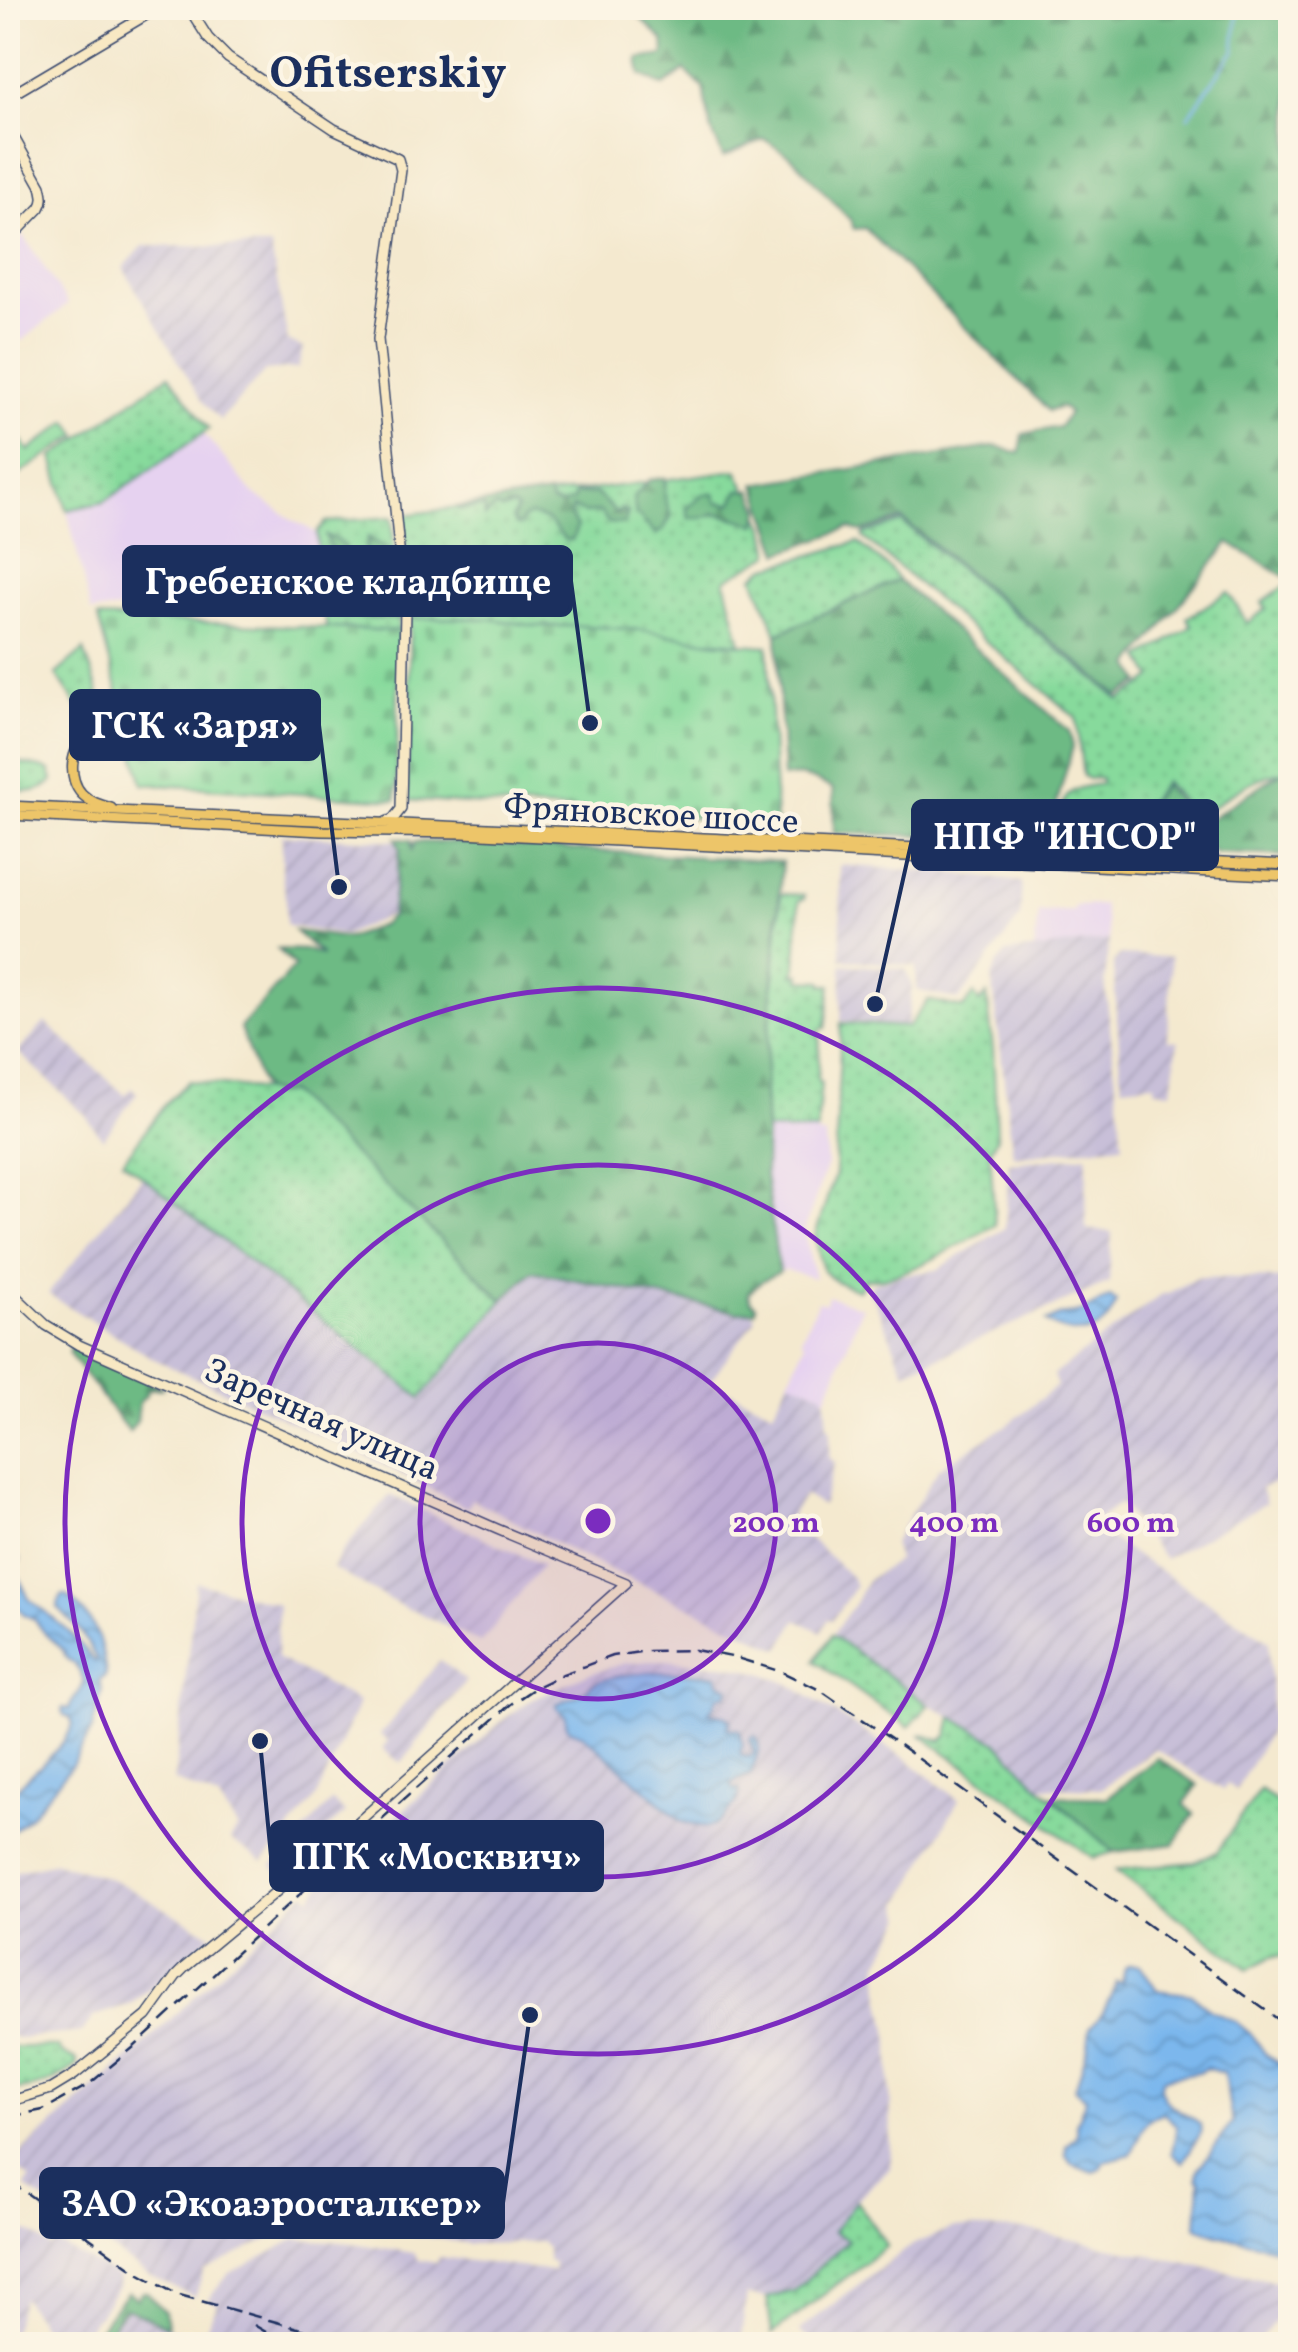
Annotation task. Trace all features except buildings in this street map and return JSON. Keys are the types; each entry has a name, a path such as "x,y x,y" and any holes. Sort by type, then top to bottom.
{"main road":[{"path":"112,732 92,736 80,744 75,752 73,779 80,792 96,804 133,813"},
{"name":"Фряновское шоссе","path":"8,806 1290,865"},
{"name":"Фряновское шоссе","path":"8,815 322,831 463,833 1290,876"}],"street":[{"path":"8,97 158,8"},
{"path":"189,8 215,47 228,58 334,129 398,159 401,170 378,339 405,609 401,809 411,824"},
{"path":"8,127 41,186 43,202 8,240"},
{"path":"382,824 401,809"},
{"name":"Заречная улица","path":"8,1289 46,1325 79,1345 626,1582 330,1848 185,1967 147,2016 67,2080 33,2096 8,2102"}],"shaded area":[{"path":"23,235 68,304 22,341 8,326 8,251"},
{"path":"143,246 271,247 288,341 303,348 298,368 265,371 220,420 202,401 123,268"},
{"path":"204,434 253,493 317,533 320,595 91,612 67,510 104,502"},
{"path":"282,835 400,841 390,915 344,935 286,924"},
{"path":"840,865 1022,882 1020,917 959,1000 916,990 916,966 841,959"},
{"path":"1103,905 1109,940 1034,950 1038,912"},
{"path":"1109,940 1105,981 1123,1144 1013,1156 992,977 997,965 1006,953"},
{"path":"1120,955 1171,957 1168,1040 1178,1041 1172,1091 1155,1090 1155,1083 1122,1086 1113,962"},
{"path":"842,964 906,969 912,987 907,1026 841,1021"},
{"path":"45,1022 125,1095 132,1088 137,1093 103,1139 83,1113 18,1052"},
{"path":"766,1130 817,1131 817,1135 825,1135 827,1164 804,1231 815,1278 779,1272 765,1175"},
{"path":"1087,1155 1086,1229 1112,1232 1109,1282 905,1372 873,1296 869,1295 871,1284 937,1270 1005,1228 1009,1163"},
{"path":"142,1177 421,1398 532,1271 755,1314 755,1320 709,1382 773,1411 789,1380 821,1392 826,1399 831,1431 829,1458 835,1462 822,1506 804,1495 786,1529 813,1541 852,1578 855,1587 821,1632 796,1620 780,1649 577,1554 472,1499 467,1508 374,1460 154,1359 48,1294"},
{"path":"1197,1277 1290,1279 1290,1477 1261,1488 1266,1503 1164,1559 1120,1503 1090,1526 1269,1641 1272,1718 1268,1734 1236,1790 1227,1784 1223,1790 1155,1749 1101,1789 1040,1787 996,1741 919,1699 832,1635 867,1580 898,1560 893,1543 939,1468 1010,1423 1057,1386 1053,1375 1162,1294"},
{"path":"828,1296 862,1307 826,1399 821,1392 789,1380 818,1301 826,1303"},
{"path":"390,1495 542,1565 481,1643 410,1611 332,1568"},
{"path":"196,1582 278,1604 277,1658 359,1702 316,1798 263,1862 230,1840 238,1828 219,1800 174,1781"},
{"path":"440,1660 466,1681 401,1763 382,1749 388,1742 380,1735"},
{"path":"665,1660 731,1666 789,1684 907,1759 959,1800 900,1904 904,1917 879,1963 890,2040 891,2167 856,2200 833,2231 849,2239 794,2291 767,2298 747,2295 741,2337 746,2344 103,2344 127,2307 199,2342 218,2304 209,2301 210,2297 228,2275 296,2239 414,2253 419,2260 437,2263 439,2257 553,2271 554,2262 547,2260 542,2242 471,2244 310,2219 204,2271 195,2297 149,2276 25,2187 30,2179 11,2164 305,1893 312,1897 503,1720 532,1699 588,1674 626,1663"},
{"path":"332,1801 345,1813 279,1873 272,1866"},
{"path":"56,1862 114,1880 212,1935 132,2003 93,2017 83,2032 18,2038 8,2035 8,1873"},
{"path":"8,2213 24,2231 51,2248 55,2243 119,2277 118,2287 80,2344 54,2344 23,2298 8,2344"},
{"path":"954,2228 1027,2230 1290,2284 1290,2303 1256,2344 814,2344 799,2331 914,2244"}],"green space":[{"path":"630,8 1290,8 1290,578 1229,543 1131,665 1141,682 1119,696 902,519 861,532 849,528 780,553 756,484 998,446 1020,453 1023,434 1059,427 1069,413 1062,407 1049,411 865,228 854,229 793,158 764,139 723,157 711,129 703,88 685,70 664,86 641,75 638,59 664,55 663,40"},
{"path":"169,375 209,429 104,502 67,510 53,457"},
{"path":"68,421 78,435 8,482 8,426 29,451"},
{"path":"737,470 766,529 771,554 725,580 741,643 490,619 410,618 404,515"},
{"path":"665,478 665,498 671,516 656,534 636,514 633,498 649,480"},
{"path":"739,490 752,490 761,511 756,524 716,513 689,518 687,508 703,495 713,493 717,502 732,504"},
{"path":"596,493 617,514 621,509 628,512 624,524 609,523 600,512 584,513 573,508 570,515 577,527 572,540 565,540 547,520 530,515 520,526 515,525 512,518 517,509 513,506 502,510 496,507 485,517 484,507 457,507 549,494 551,502 560,505 573,501 575,494"},
{"path":"392,517 399,631 327,628 320,595 317,533 326,522"},
{"path":"902,522 1120,700 1153,678 1141,658 1192,626 1187,618 1228,592 1247,623 1266,609 1262,602 1289,583 1290,772 1253,781 1197,819 1165,782 1118,839 1052,834 1066,797 1078,789 1101,784 1101,778 1083,776 1076,718 863,537"},
{"path":"326,536 339,542 347,554 338,557 339,586 356,583 357,602 366,618 329,616 326,551 332,551"},
{"path":"368,537 394,553 402,619 369,618 367,592 382,581 381,573 368,572 361,579 352,569 365,555"},
{"path":"858,542 898,580 777,634 754,577 765,568"},
{"path":"898,580 1069,731 1073,746 1052,820 1034,827 1032,839 834,833 833,789 803,777 783,778 777,634"},
{"path":"98,618 399,631 396,800 143,784"},
{"path":"410,618 490,619 535,626 643,630 711,642 768,646 776,823 407,800"},
{"path":"84,650 99,699 94,726 80,718 82,713 56,674"},
{"path":"8,760 44,768 53,780 38,790 8,790"},
{"path":"1290,771 1290,856 1214,853 1199,831 1141,813 1164,785 1191,817 1206,821 1280,773"},
{"path":"396,838 411,840 412,849 415,842 453,842 782,862 764,1094 765,1175 779,1272 748,1294 755,1311 738,1312 532,1271 503,1300 289,1092 263,1090 240,1028 295,966 278,949 322,955 295,931 348,938 382,925 391,916 400,850"},
{"path":"781,894 804,895 799,900 793,974 801,974 800,980 831,985 826,1028 820,1029 817,1131 766,1130 764,1094"},
{"path":"974,994 979,1003 987,995 993,1049 997,1137 990,1151 995,1225 912,1269 878,1279 866,1278 858,1290 835,1281 823,1271 815,1236 835,1174 841,1023 908,1027 928,1000 963,1008"},
{"path":"189,1081 278,1094 289,1091 503,1300 421,1398 123,1161 166,1103"},
{"path":"71,1347 163,1388 148,1389 129,1432 70,1355"},
{"path":"832,1635 929,1705 909,1727 815,1661"},
{"path":"952,1717 996,1741 1040,1787 1114,1852 1093,1858 921,1735 941,1741 948,1735"},
{"path":"1157,1758 1198,1785 1184,1804 1194,1814 1174,1844 1114,1852 1051,1796 1107,1798"},
{"path":"1260,1789 1290,1814 1290,1955 1271,1957 1248,1969 1115,1870 1195,1862 1217,1852"},
{"path":"58,2047 62,2054 77,2060 76,2066 44,2084 8,2090 8,2049"},
{"path":"856,2200 887,2246 772,2334 767,2298 794,2291 848,2240 833,2232"},
{"path":"128,2292 137,2299 141,2292 147,2292 165,2312 167,2327 127,2308 103,2344 91,2344 107,2317"}],"water":[{"path":"1110,1297 1116,1301 1111,1313 1088,1332 1068,1331 1046,1322 1081,1312"},
{"path":"8,1548 20,1559 15,1569 29,1599 67,1630 95,1662 81,1632 58,1608 63,1595 91,1622 106,1675 99,1681 102,1690 92,1729 72,1765 30,1816 8,1835 8,1798 67,1736 73,1725 62,1711 69,1709 83,1681 64,1651 8,1597"},
{"path":"657,1672 717,1675 718,1681 730,1688 726,1695 719,1695 708,1712 725,1716 731,1721 727,1728 740,1730 742,1756 754,1753 752,1736 758,1741 751,1774 731,1783 733,1789 740,1790 736,1802 713,1825 681,1821 584,1735 570,1729 566,1716 557,1708 557,1704 598,1682"},
{"path":"1129,1965 1140,1965 1157,1990 1193,1995 1211,2011 1235,2021 1253,2036 1266,2055 1290,2070 1290,2254 1197,2227 1198,2170 1233,2121 1223,2073 1206,2068 1162,2080 1167,2101 1200,2124 1201,2133 1183,2162 1172,2153 1177,2126 1164,2113 1146,2123 1131,2154 1105,2161 1094,2172 1072,2164 1066,2155 1066,2146 1077,2135 1076,2125 1086,2098 1075,2089 1090,2028 1103,2013 1117,1982 1122,1983"}],"waterway":[{"path":"1188,117 1234,51 1238,8"},
{"path":"8,459 18,448"}],"railway":[{"path":"8,2117 43,2110 88,2085 511,1704 563,1674 612,1656 647,1651 695,1650 737,1658 782,1672 820,1690 1290,2028"},
{"path":"8,2180 140,2274 176,2294 355,2344"},
{"path":"254,2325 286,2344"},
{"path":"532,2344 684,2341"}],"place":[{"name":"Гребенское кладбище","path":"590,723"},
{"name":"ГСК «Заря»","path":"339,887"},
{"name":"НПФ \"ИНСОР\"","path":"875,1004"},
{"name":"ПГК «Москвич»","path":"260,1741"},
{"name":"ЗАО «Экоаэросталкер»","path":"530,2015"}],"district":[{"name":"Ofitserskiy","path":"388,75"}]}
